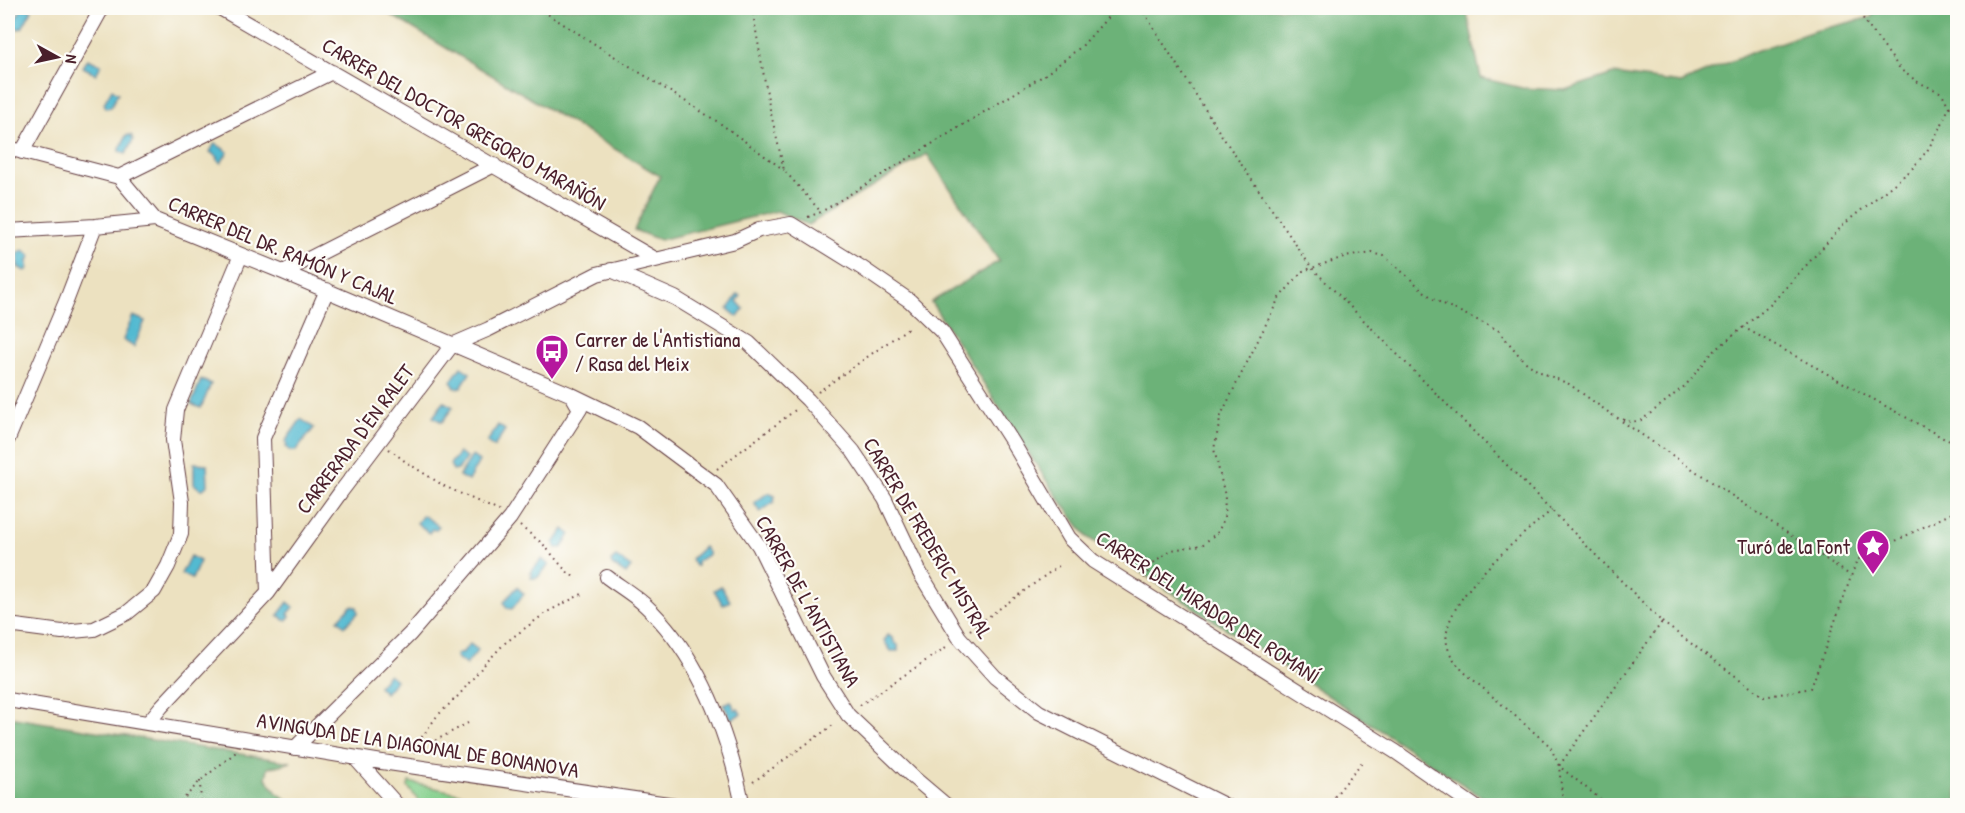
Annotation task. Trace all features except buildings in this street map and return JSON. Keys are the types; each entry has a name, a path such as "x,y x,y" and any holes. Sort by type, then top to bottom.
{"street":[{"path":"22,152 102,8"},
{"name":"CARRER DEL DOCTOR GREGORIO MARAÑÓN","path":"220,8 654,259"},
{"path":"8,148 119,177 332,72"},
{"path":"283,272 494,165"},
{"name":"CARRER DEL DR. RAMÓN Y CAJAL","path":"119,177 155,220 327,290 452,345"},
{"path":"8,231 155,220"},
{"name":"CARRERADA D'EN RALET","path":"148,723 268,593 452,345 489,329 597,274 735,242 759,230 791,224"},
{"name":"CARRER DEL MIRADOR DEL ROMANÍ","path":"791,224 910,301 942,332 1013,443 1069,538 1093,561 1396,752 1474,806"},
{"path":"8,439 95,226"},
{"path":"8,625 63,632 94,629 127,612 154,591 182,534 182,502 173,440 176,410 240,255"},
{"name":"CARRER DE FREDERIC MISTRAL","path":"611,270 675,298 749,344 808,400 853,450 885,499 920,573 959,637 995,677 1039,712 1226,806"},
{"path":"268,593 263,438 327,290"},
{"name":"CARRER DE L'ANTISTIANA","path":"452,345 597,406 638,427 716,485 759,546 822,676 848,715 947,806"},
{"path":"572,395 580,409"},
{"path":"295,748 410,634 510,518 580,409 597,406"},
{"path":"607,577 644,604 674,639 704,686 722,730 743,806"},
{"path":"8,700 148,723"},
{"name":"AVINGUDA DE LA DIAGONAL DE BONANOVA","path":"148,723 631,802 682,806"},
{"path":"355,758 398,806"}],"path":[{"path":"538,8 721,124 784,170 820,212"},
{"path":"752,8 769,105 784,170"},
{"path":"791,224 820,212 1046,74 1082,46 1116,8"},
{"path":"1141,8 1222,136 1311,267 1413,373 1662,621 1764,697 1811,688 1857,560 1958,510"},
{"path":"1615,417 1631,422 1642,420 1686,385 1712,353 1770,305 1844,224 1911,170 1927,151 1949,107 1942,93 1918,82 1902,70 1865,22 1858,8"},
{"path":"1949,107 1958,106"},
{"path":"1137,589 1155,561 1171,550 1202,545 1218,532 1224,519 1225,496 1214,449 1221,415 1279,297 1303,271 1311,267 1344,257 1372,253 1384,256 1433,299 1498,330 1523,360 1538,371 1569,384 1851,576"},
{"path":"816,394 911,326"},
{"path":"1743,327 1945,440 1958,444"},
{"path":"717,469 803,404"},
{"path":"389,448 406,462 444,486 504,513"},
{"path":"1552,510 1508,546 1470,587 1449,618 1446,642 1452,658 1463,671 1550,746 1559,766 1562,794 1568,806"},
{"path":"515,522 543,544 574,577"},
{"path":"964,634 1060,566"},
{"path":"468,723 409,754 437,716 505,643 547,612 585,593"},
{"path":"1559,766 1662,621"},
{"path":"860,705 953,641"},
{"path":"747,787 832,726"},
{"path":"177,806 200,781 238,750"},
{"path":"1327,806 1362,762"},
{"path":"1559,766 1609,806"},
{"path":"200,781 201,806"}],"green space":[{"path":"392,8 1466,8 1481,78 1522,88 1565,90 1613,74 1681,83 1755,51 1814,31 1872,17 1874,8 1957,8 1957,805 1494,805 1087,537 1052,489 931,302 999,261 927,154 808,225 777,211 660,240 634,230 660,176 389,14"},
{"path":"8,717 291,762 268,768 266,778 277,793 295,805 8,805"},
{"path":"409,782 497,802 499,805 422,805 408,787"}],"water":[{"path":"22,8 32,10 22,28 18,29 13,23"},
{"path":"88,59 101,65 96,74 83,67"},
{"path":"112,89 118,93 111,107 106,108 104,103"},
{"path":"129,135 133,140 126,154 119,151 126,136"},
{"path":"215,143 228,152 221,163 217,160 218,157 210,152"},
{"path":"24,250 31,256 28,260 28,269 25,271 18,267 18,253"},
{"path":"738,294 741,296 737,301 744,309 738,317 728,309"},
{"path":"133,316 145,321 134,347 123,340"},
{"path":"461,367 470,373 461,387 455,388 451,381"},
{"path":"201,380 211,384 201,408 191,404"},
{"path":"444,402 453,407 442,422 433,417"},
{"path":"301,419 314,428 296,451 290,451 285,442"},
{"path":"498,425 505,430 494,447 487,442"},
{"path":"459,453 466,458 458,470 453,471 450,464"},
{"path":"472,456 479,461 468,481 459,476"},
{"path":"194,463 207,464 208,485 203,489 194,484"},
{"path":"768,493 775,496 774,502 760,512 754,503"},
{"path":"423,515 439,526 429,533 417,523"},
{"path":"564,529 570,534 562,548 556,548 554,543"},
{"path":"704,547 709,554 695,566 691,559"},
{"path":"190,556 200,561 192,579 181,574"},
{"path":"616,557 631,567 626,574 612,565 611,561"},
{"path":"542,559 549,565 537,578 531,578 530,573"},
{"path":"721,586 730,601 723,605 714,590"},
{"path":"517,587 524,594 512,609 507,608 504,602"},
{"path":"288,602 294,607 286,621 278,615"},
{"path":"351,606 357,607 358,613 345,626 338,620"},
{"path":"888,635 898,645 898,651 891,651 884,641"},
{"path":"470,644 478,650 466,665 456,657"},
{"path":"389,674 396,680 385,693 378,686"},
{"path":"731,701 735,710 738,709 741,714 731,719 723,704"}],"place":[{"name":"Carrer de l'Antistiana / Rasa del Meix","path":"552,380"},
{"name":"Turó de la Font","path":"1873,575"}]}
